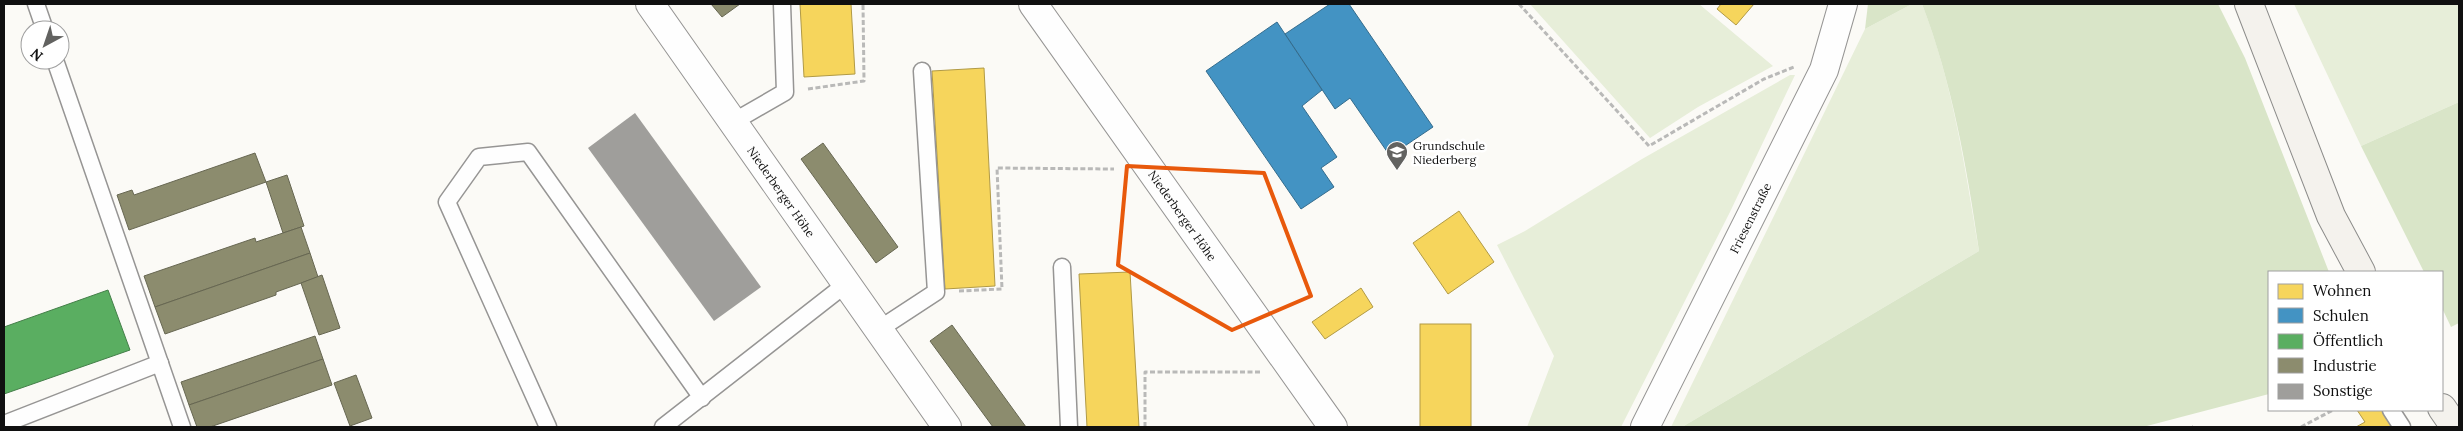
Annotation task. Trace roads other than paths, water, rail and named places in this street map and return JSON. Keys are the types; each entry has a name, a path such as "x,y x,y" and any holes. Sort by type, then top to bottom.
{"main road":[{"path":"2249,4 2331,216 2359,271"},
{"path":"2443,409 2455,427"}],"street":[{"name":"Niederberger Höhe","path":"650,4 947,427"},
{"name":"Niederberger Höhe","path":"1033,4 1333,427"},
{"name":"Friesenstraße","path":"1645,427 1824,70 1843,4"}],"lane":[{"path":"36,4 42,20"},
{"path":"733,122 785,92 782,4"},
{"path":"58,70 181,427"},
{"path":"878,330 936,292 922,71"},
{"path":"548,427 447,202 479,157 528,152 702,398"},
{"path":"1062,267 1069,427"},
{"path":"663,427 846,284"},
{"path":"4,424 160,363"},
{"path":"2392,411 2402,427"}],"place":[{"name":"Grundschule Niederberg","path":"1397,171"}]}
